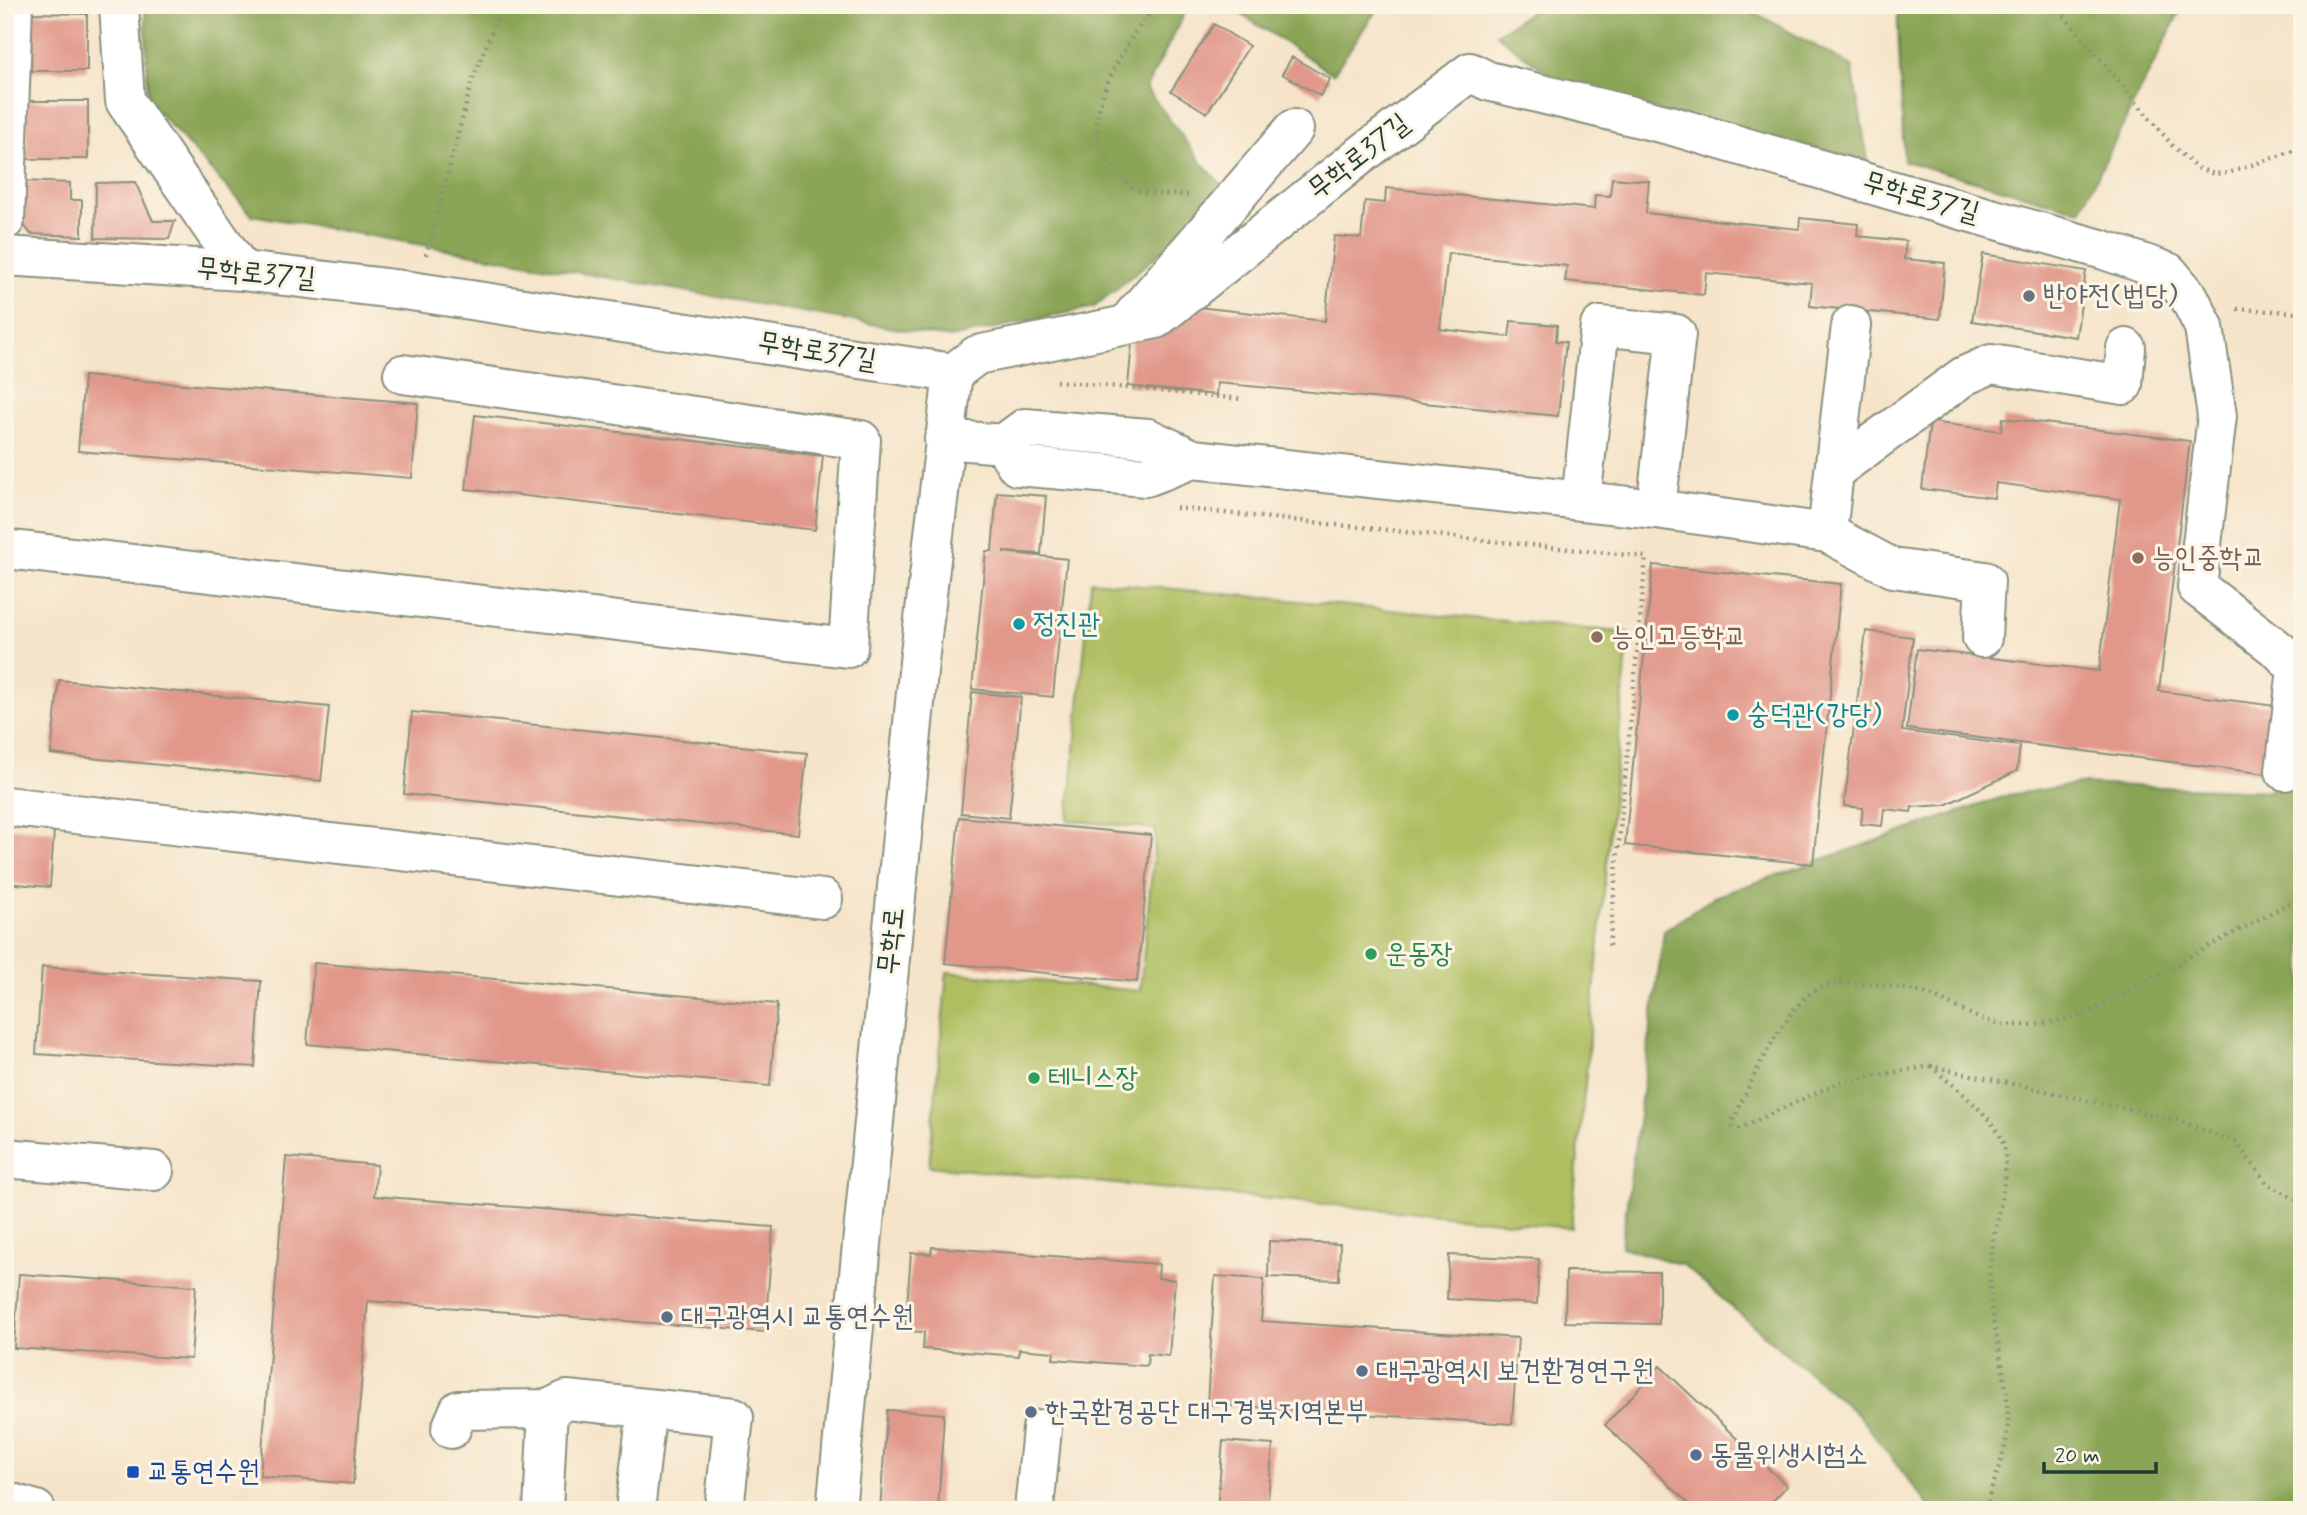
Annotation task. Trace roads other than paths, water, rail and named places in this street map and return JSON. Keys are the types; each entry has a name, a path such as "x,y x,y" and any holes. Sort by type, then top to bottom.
{"street":[{"path":"5,220 13,5"},
{"path":"119,5 125,101 242,271"},
{"name":"무학로37길","path":"5,256 242,271 411,291 953,373 978,355 1156,319 1357,158 1470,72 1488,81 1673,126 2104,250 2168,272 2189,297 2204,327 2217,416 2197,587 2280,651 2297,669 2285,771"},
{"path":"1125,326 1294,129"},
{"path":"1827,533 1851,325"},
{"path":"1581,501 1600,326 1676,334 1656,509"},
{"path":"1834,471 1964,376 1991,364 2123,385 2126,348"},
{"name":"무학로","path":"836,1510 919,663 953,373"},
{"path":"5,550 848,648 862,440 403,374"},
{"path":"944,439 1003,444 1017,466 1146,477 1193,459 1656,509 1827,533 1893,568 1985,581 1982,638"},
{"path":"5,806 823,899"},
{"path":"5,1158 153,1171"},
{"path":"451,1429 459,1410 548,1409 567,1400 734,1418 724,1510"},
{"path":"635,1510 647,1408"},
{"path":"543,1510 548,1409"},
{"path":"1034,1510 1042,1429"},
{"path":"5,1501 36,1510"}],"place":[{"name":"반야전(법당)","path":"2029,296"},
{"name":"능인중학교","path":"2138,558"},
{"name":"정진관","path":"1019,624"},
{"name":"능인고등학교","path":"1597,637"},
{"name":"숭덕관(강당)","path":"1733,715"},
{"name":"운동장","path":"1371,954"},
{"name":"테니스장","path":"1034,1078"},
{"name":"대구광역시 교통연수원","path":"667,1317"},
{"name":"대구광역시 보건환경연구원","path":"1362,1371"},
{"name":"한국환경공단 대구경북지역본부","path":"1031,1412"},
{"name":"동물위생시험소","path":"1696,1455"},
{"name":"교통연수원","path":"133,1472"}]}
